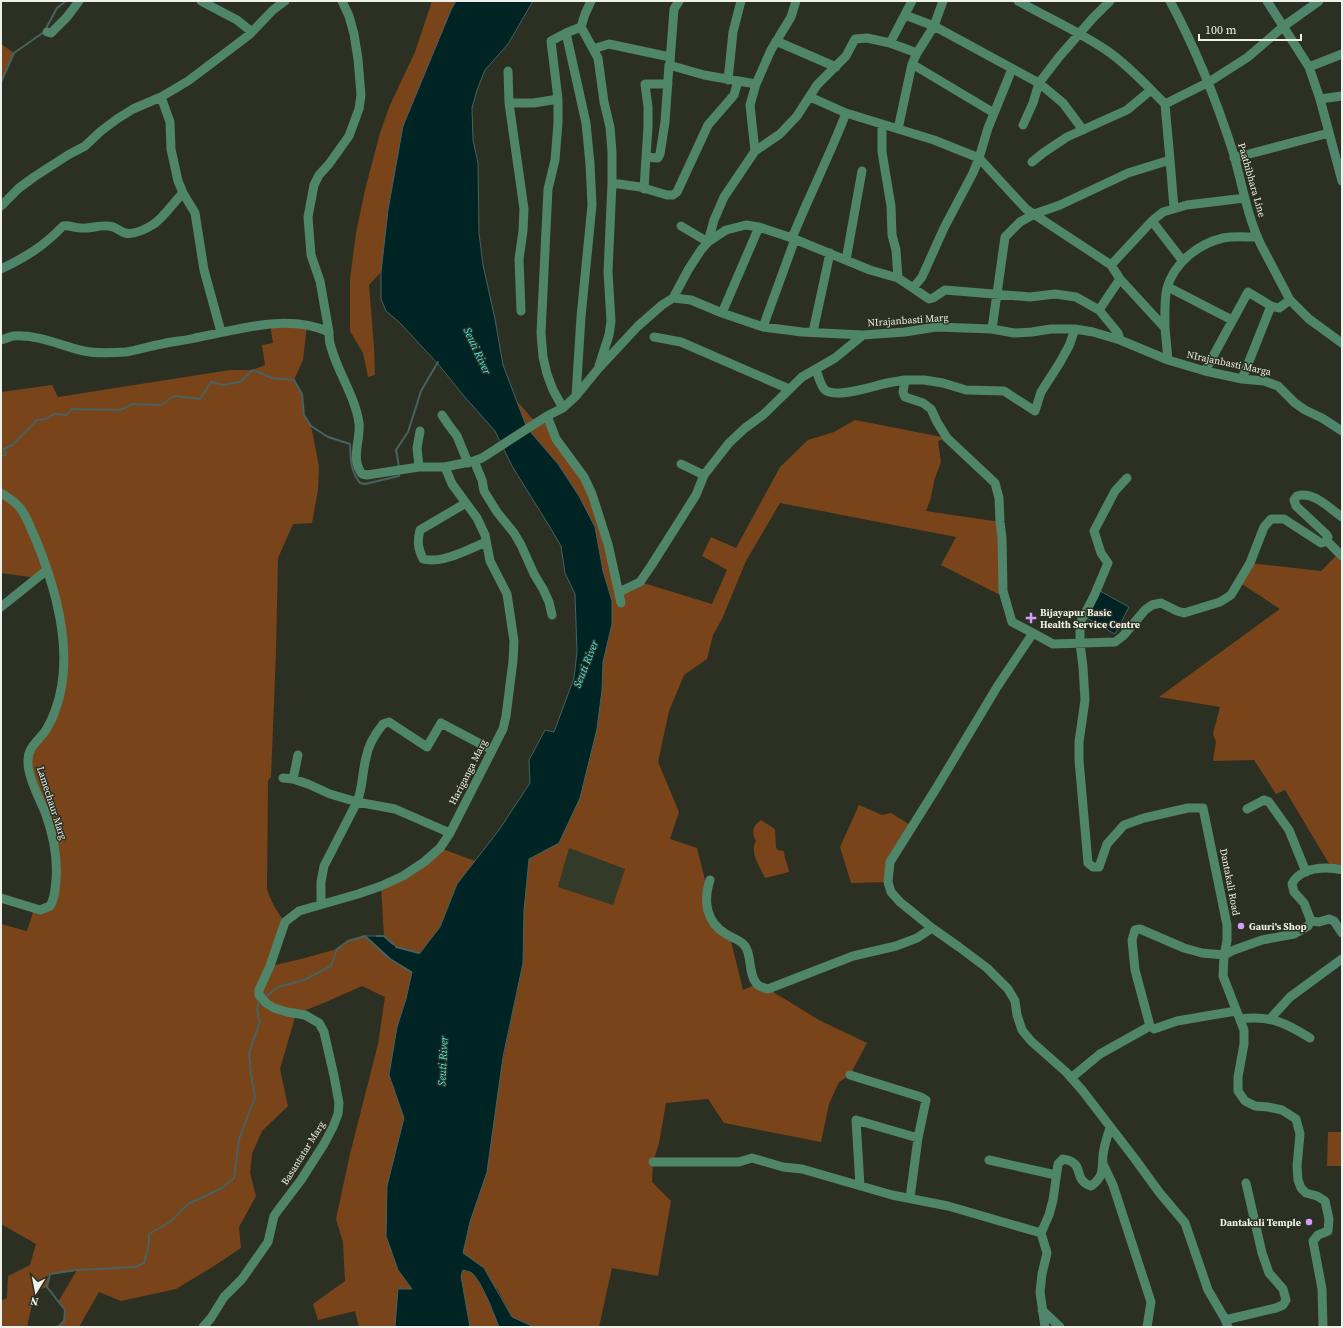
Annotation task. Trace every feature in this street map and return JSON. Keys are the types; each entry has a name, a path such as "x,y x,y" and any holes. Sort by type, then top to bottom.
{"street":[{"path":"47,32 51,33 67,17 79,1"},
{"path":"200,1 237,20 252,32"},
{"path":"1,206 19,188 68,154 85,146 117,119 133,109 161,97 188,81 252,32 273,10 285,1"},
{"path":"342,1 349,16 354,34 362,95 359,109 349,136 329,164 319,175 314,186 308,217 311,255 320,281 330,346 355,408 359,424 356,458 358,469 362,474 367,475 419,467 445,467 475,461 547,416 563,408 576,396 598,369 638,326 662,305 673,298 688,270 708,242 714,220 724,197 755,151 780,134 797,116 817,85 846,56 855,39 867,38 890,43 917,53"},
{"path":"591,1 581,27 598,58 604,102 610,127 612,152 608,272 611,321 609,335 598,369"},
{"path":"646,157 658,158 660,154 665,122 674,9 679,1"},
{"path":"728,80 733,32 741,1"},
{"path":"755,151 750,105 756,84 776,41 791,17 796,1"},
{"path":"890,43 912,1"},
{"path":"898,129 912,64 934,26 943,1"},
{"path":"1018,1 1080,34 1109,52 1138,76 1165,104 1174,208"},
{"path":"1023,125 1033,103 1039,84 1059,57 1110,1"},
{"name":"Paathibhara Line","path":"1170,1 1188,34 1209,82 1222,119 1257,237 1290,300 1309,319 1342,343"},
{"path":"1267,1 1309,67 1320,99 1342,181"},
{"path":"1165,104 1209,82 1248,57 1284,26 1319,1"},
{"path":"905,15 934,26 1039,84 1063,103 1083,130"},
{"path":"563,408 553,390 547,374 543,357 541,333 548,189 555,160 558,123 558,99 551,41 581,27"},
{"path":"566,33 586,124 592,205 581,317 576,396"},
{"path":"776,41 836,67"},
{"path":"593,49 609,44 670,61 704,75 756,84"},
{"path":"1309,67 1342,54"},
{"path":"912,64 994,113"},
{"path":"914,288 922,277 944,228 973,173 988,128 1012,69"},
{"path":"508,71 509,103 518,157 524,209 519,259 521,311"},
{"path":"612,183 667,195 673,195 677,192 708,125 734,95 738,81"},
{"path":"644,189 648,127 648,107 645,84 668,84"},
{"path":"1032,162 1067,137 1127,110 1151,90"},
{"path":"1320,99 1342,96"},
{"path":"161,97 170,122 171,149 178,181 183,193 195,213 204,270 221,332"},
{"path":"810,98 846,113 934,140 979,158 1026,209 1111,265 1120,280 1165,328"},
{"path":"509,103 558,99"},
{"path":"763,327 806,202 836,141 846,113"},
{"path":"882,124 882,152 891,206 892,235 896,250 898,278"},
{"path":"1234,158 1329,133"},
{"path":"992,329 1005,237 1020,222 1034,214 1060,205 1128,173 1170,160"},
{"path":"846,260 862,171"},
{"path":"1,269 36,250 63,226 71,225 79,228 112,226 125,233 133,233 153,224 164,215 183,193"},
{"path":"1111,265 1152,220 1163,212 1174,208 1199,203 1245,198"},
{"path":"1152,220 1182,260"},
{"path":"708,242 726,230 746,225 759,228 794,238 870,270 898,278 929,299 933,298 944,290 1030,297 1055,294 1076,298 1099,310 1118,333 1120,340"},
{"path":"681,226 708,242"},
{"path":"722,313 759,228"},
{"path":"1168,360 1165,328 1165,303 1168,287 1182,260 1207,244 1223,238 1257,237"},
{"path":"813,332 830,253"},
{"path":"1099,310 1120,280"},
{"path":"1168,287 1232,320"},
{"path":"1205,371 1248,292 1271,306 1279,308 1290,300"},
{"name":"NIrajanbasti Marg","path":"673,298 690,300 763,327 802,332 863,334 905,332 936,327 992,329 1014,333 1075,328 1120,340 1168,360"},
{"path":"1242,379 1271,306"},
{"path":"1,340 12,336 29,337 85,351 103,353 128,351 221,332 278,323 318,327 329,332"},
{"path":"816,370 821,385 827,391 836,393 853,391 889,382 924,380 943,383 966,390 1004,391 1035,411 1041,392 1069,346 1075,328"},
{"path":"619,592 640,582 696,495 704,475 729,443 745,428 763,416 802,377 835,358 863,334"},
{"path":"654,337 681,342 789,389"},
{"name":"NIrajanbasti Marga","path":"1168,360 1205,371 1242,379 1264,381 1278,386 1295,403 1305,410 1322,418 1342,432"},
{"path":"906,380 903,392 905,397 923,403 931,409 947,438 995,483 999,498 1002,537 1003,591 1012,622 1053,644 1115,642 1123,636 1145,610 1152,605 1161,603 1177,612 1184,613 1220,602 1231,595 1250,563 1264,527 1271,519 1284,518 1321,543 1327,541"},
{"path":"442,415 475,461 482,480 484,491 521,545 534,574 543,588 549,602 552,615"},
{"path":"547,416 556,439 584,477 592,494 608,544 621,603"},
{"path":"419,467 417,448 420,430"},
{"path":"681,464 704,475"},
{"name":"Hariganga Marg","path":"266,1003 259,996 259,990 270,966 285,922 299,911 358,894 403,876 424,862 440,848 450,833 502,729 506,716 514,641 506,594 490,562 485,535 477,518 452,484 445,467"},
{"path":"1080,644 1080,623 1094,596 1108,563 1101,553 1094,531 1115,491 1127,478"},
{"name":"Lamechaur Marg","path":"1,493 21,508 34,536 47,570 58,611 64,653 60,695 55,712 46,729 29,750 28,761 31,778 52,832 56,852 55,895 50,906 40,910 1,898"},
{"path":"1342,517 1316,498 1302,495 1297,496 1294,500 1296,506 1326,534 1328,538 1327,541 1342,556"},
{"path":"466,503 420,530 418,540 423,559 431,561 448,557 486,542"},
{"path":"1,606 47,570"},
{"path":"1033,633 997,687 890,862 888,882 891,892 900,902 932,928 987,968 1008,989 1016,1001 1017,1015 1022,1030 1031,1042 1066,1072 1135,1159 1159,1192 1185,1223 1208,1290 1226,1323 1276,1308 1283,1305 1286,1300 1283,1289 1269,1273 1262,1253 1246,1183"},
{"name":"Dantakali Road","path":"1080,644 1085,700 1079,742 1079,760 1088,863 1093,867 1099,867 1107,844 1124,826 1144,818 1188,808 1203,808 1227,925 1227,941 1224,955 1223,976 1244,1030 1244,1044 1238,1077 1238,1091 1245,1101 1255,1106 1282,1110 1296,1119 1300,1134 1296,1166 1298,1180 1301,1188 1306,1193 1317,1196 1325,1201 1329,1219 1328,1231 1318,1235 1313,1241 1322,1289 1324,1327"},
{"path":"321,904 321,882 324,866 357,802 361,792 366,757 373,738 382,724 389,722 427,747 441,723 492,750"},
{"path":"293,779 298,754"},
{"path":"283,778 293,779 330,794 357,802 395,810 450,833"},
{"path":"1247,809 1264,800 1269,802 1289,830 1306,872"},
{"path":"1311,921 1304,903 1294,892 1292,884 1295,879 1306,872 1316,869 1332,868 1342,870"},
{"path":"710,880 705,902 707,911 720,931 745,946 752,975 757,984 768,989 853,956 896,946 917,938 932,928"},
{"path":"1311,921 1319,922 1329,919 1334,921 1342,933"},
{"path":"1310,1038 1293,1028 1270,1019 1238,1015 1177,1021 1154,1029 1150,1026 1148,1021 1135,970 1132,940 1135,930 1140,929 1190,950 1202,953 1224,955 1262,940 1294,934 1308,926 1311,921"},
{"path":"1270,1019 1290,997 1342,959"},
{"name":"Basantatar Marg","path":"203,1327 211,1318 224,1297 242,1279 262,1252 268,1242 274,1216 301,1180 324,1144 338,1114 334,1076 324,1032 319,1023 305,1015 274,1008 266,1003"},
{"path":"1071,1078 1100,1054 1150,1026"},
{"path":"850,1075 921,1097 926,1100 918,1138 910,1198"},
{"path":"860,1186 856,1120 918,1138"},
{"path":"1045,1327 1040,1292 1046,1253 1041,1233 1049,1215 1053,1200 1058,1164 1063,1159 1072,1162 1077,1168 1079,1177 1084,1184 1091,1186 1097,1182 1101,1174 1103,1156 1110,1128"},
{"path":"652,1162 739,1162 752,1158 783,1168 802,1169 860,1186 948,1206 1041,1233"},
{"path":"989,1160 1056,1175"},
{"path":"1103,1164 1114,1185 1151,1302 1147,1327"},
{"path":"1042,1310 1060,1327"}],"shaded area":[{"path":"432,1 456,1 403,126 388,210 381,272 369,285 375,375 368,377 363,353 350,331 350,279 356,233 365,190 380,133 390,105 415,52"},
{"path":"1,44 14,53 1,82"},
{"path":"270,324 307,325 303,360 294,380 302,394 304,415 311,426 319,466 318,490 312,523 293,524 278,558 271,777 268,780 267,889 274,907 285,922 271,966 337,949 348,941 365,936 390,959 412,972 389,1075 404,1118 387,1186 412,1290 398,1289 395,1327 359,1327 355,1311 318,1320 313,1304 345,1281 343,1242 336,1219 350,1154 378,1044 385,997 362,986 296,1014 280,1069 288,1106 262,1131 252,1154 250,1173 256,1196 239,1227 241,1248 176,1289 121,1301 99,1292 79,1327 58,1327 64,1321 65,1310 58,1302 77,1270 50,1274 47,1287 35,1291 27,1327 1,1327 1,1301 7,1298 8,1276 30,1265 36,1244 1,1224 1,924 27,931 34,909 50,906 56,851 28,761 55,712 64,653 47,571 37,578 1,573 1,392 52,385 58,397 230,370 253,370 265,365 262,345 273,343"},
{"path":"517,401 536,423 547,416 584,477 619,591 640,582 712,604 727,570 702,556 711,537 736,548 780,467 808,440 834,432 855,420 947,438 938,441 941,462 926,511 1000,522 1003,591 998,594 941,565 956,537 780,503 746,561 722,619 713,635 707,659 684,675 669,711 658,762 679,812 670,839 697,848 705,880 707,911 730,937 743,990 757,984 770,990 819,1020 867,1043 850,1075 839,1082 829,1104 821,1142 724,1123 708,1099 666,1103 659,1143 653,1162 652,1182 671,1201 658,1276 612,1268 599,1327 534,1327 512,1317 498,1290 463,1254 523,963 524,910 529,859 559,843 612,624 612,601 603,571 595,527 579,496 558,464 527,428","holes":["569,848 625,869 613,905 558,887"]},
{"path":"1339,553 1342,556 1342,870 1331,867 1285,790 1276,794 1254,760 1213,761 1216,742 1213,734 1220,707 1159,697 1280,609 1239,582 1250,563 1321,571"},
{"path":"859,805 882,815 891,813 912,826 890,862 888,882 851,883 840,847"},
{"path":"761,820 775,829 776,848 784,851 789,872 765,878 754,855 754,845 756,841 753,832 756,825"},
{"path":"440,848 475,861 457,884 440,927 420,953 396,947 384,936 381,886"},
{"path":"569,848 625,869 613,905 558,887"},
{"path":"1328,1132 1342,1132 1342,1166 1327,1166"},
{"path":"463,1270 472,1273 480,1283 499,1327 470,1327 461,1276"}],"water":[{"name":"Seuti River","path":"456,1 533,1 508,44 485,70 472,108 473,140 478,163 479,233 483,265 503,365 527,428 558,464 579,496 595,527 603,571 612,601 612,624 603,662 602,690 597,729 580,798 559,843 529,859 524,910 523,963 503,1057 487,1172 470,1222 463,1253 484,1268 512,1317 534,1327 499,1327 480,1283 472,1273 463,1270 461,1276 470,1327 395,1327 398,1289 412,1289 398,1270 386,1236 387,1186 404,1118 389,1075 397,1027 406,999 412,972 390,959 365,936 384,936 396,947 420,953 440,927 457,884 499,830 530,783 529,760 545,730 554,732 574,678 577,652 575,594 565,573 561,546 512,466 495,431 438,364 400,323 386,311 381,299 381,272 388,210 403,126"},
{"path":"1100,591 1129,607 1115,634 1085,617"}],"waterway":[{"path":"1,82 14,53 44,32 57,8 66,1"},
{"path":"399,467 396,450 408,432 421,391 438,362"},
{"path":"1,456 6,455 4,449 12,445 37,420 46,419 54,414 66,415 72,409 120,410 133,404 161,405 174,396 200,399 211,382 223,385 240,382 253,370 272,378 294,380 302,394 304,415 311,426 328,437 350,444 354,474 360,483 365,484 399,476 399,474"},
{"path":"264,998 278,987 304,980 331,966 337,949 348,941 365,936 390,959 411,972"},
{"path":"377,936 384,936 393,944"},
{"path":"396,947 419,953"},
{"path":"58,1327 64,1321 65,1310 47,1287 50,1274 77,1270 135,1267 144,1263 149,1244 149,1234 170,1222 188,1204 222,1188 234,1178 239,1139 255,1097 249,1053 260,1021 257,1010 261,1000"}],"place":[{"name":"Bijayapur Basic Health Service Centre","path":"1031,618"},
{"name":"Gauri's Shop","path":"1241,926"},
{"name":"Dantakali Temple","path":"1309,1222"}]}
